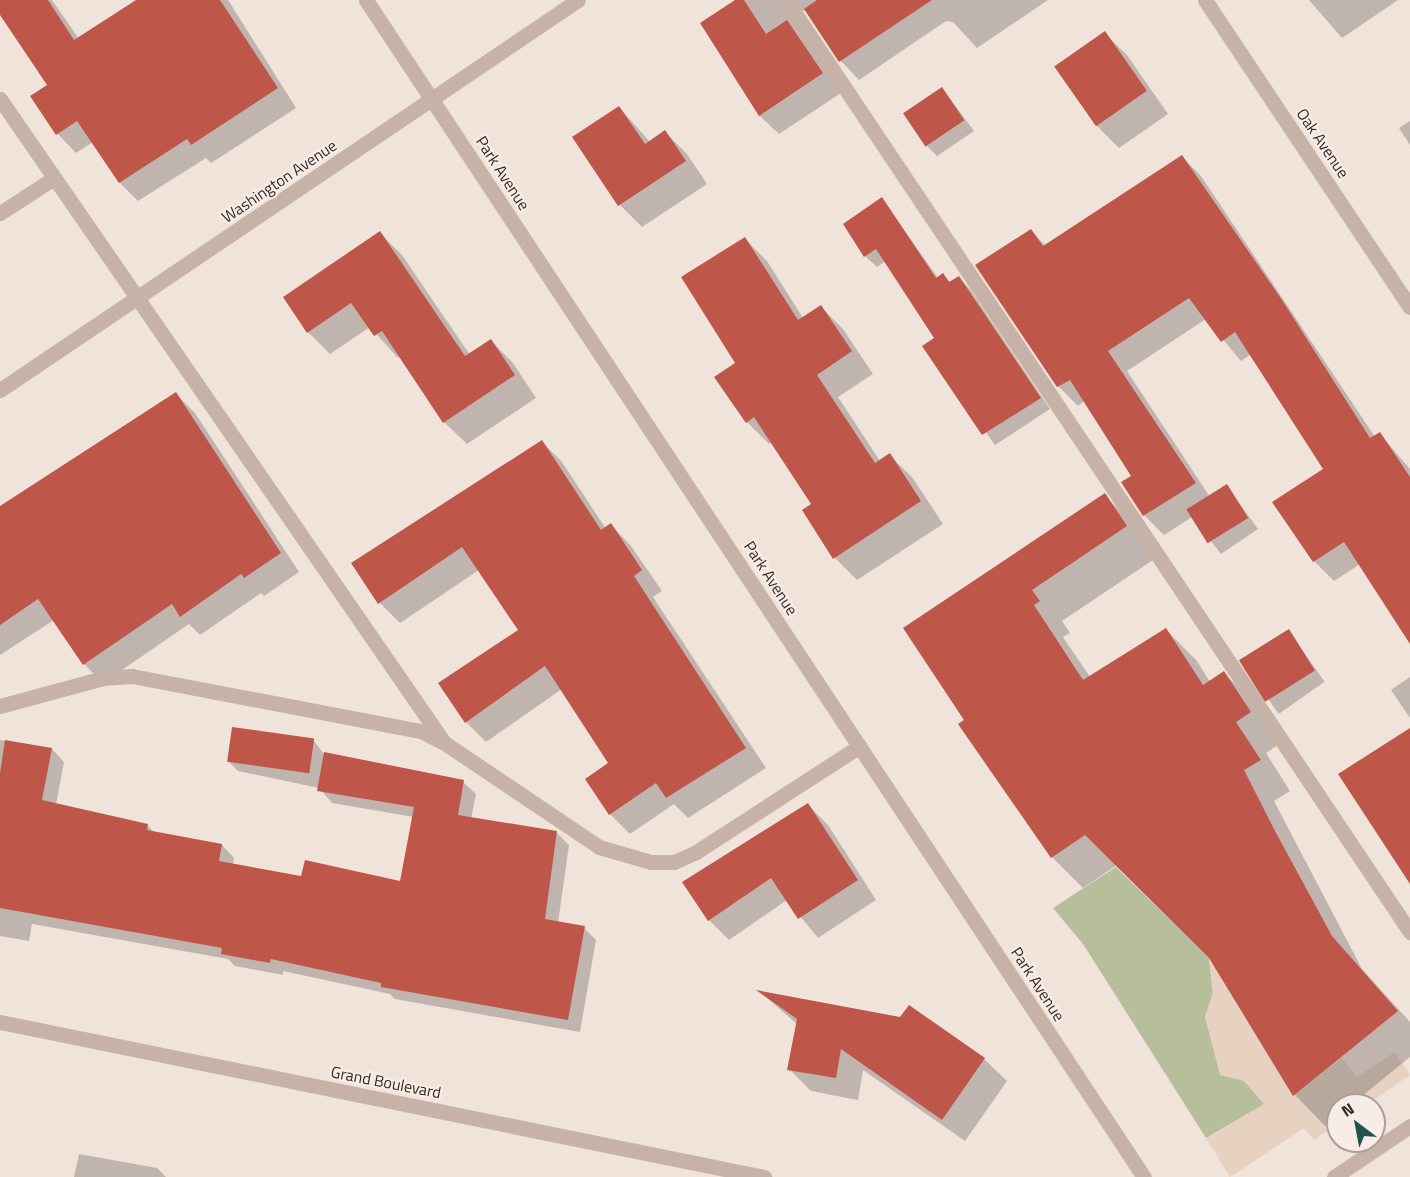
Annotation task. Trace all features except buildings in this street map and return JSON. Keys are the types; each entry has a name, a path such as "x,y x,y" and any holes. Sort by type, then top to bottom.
{"street":[{"name":"Park Avenue","path":"366,0 1144,1177"},
{"name":"Washington Avenue","path":"0,390 578,0"},
{"path":"786,0 1410,932"},
{"name":"Oak Avenue","path":"1205,0 1410,307"},
{"path":"0,99 444,742"},
{"path":"0,213 54,178"},
{"path":"0,706 103,678 132,676 420,732 444,742 599,847 651,862 674,862 696,852 860,746"},
{"name":"Grand Boulevard","path":"0,1022 764,1177"},
{"path":"1334,1177 1410,1126"}],"green space":[{"path":"1116,867 1209,958 1213,993 1205,1017 1244,1081 1265,1104 1206,1138 1083,944 1053,908"}],"shaded area":[{"path":"1209,958 1293,1095 1342,1058 1357,1077 1395,1052 1410,1075 1384,1093 1326,1093 1326,1132 1314,1140 1304,1128 1230,1177 1206,1138 1264,1104 1244,1081 1220,1075 1205,1017 1213,993"}]}
